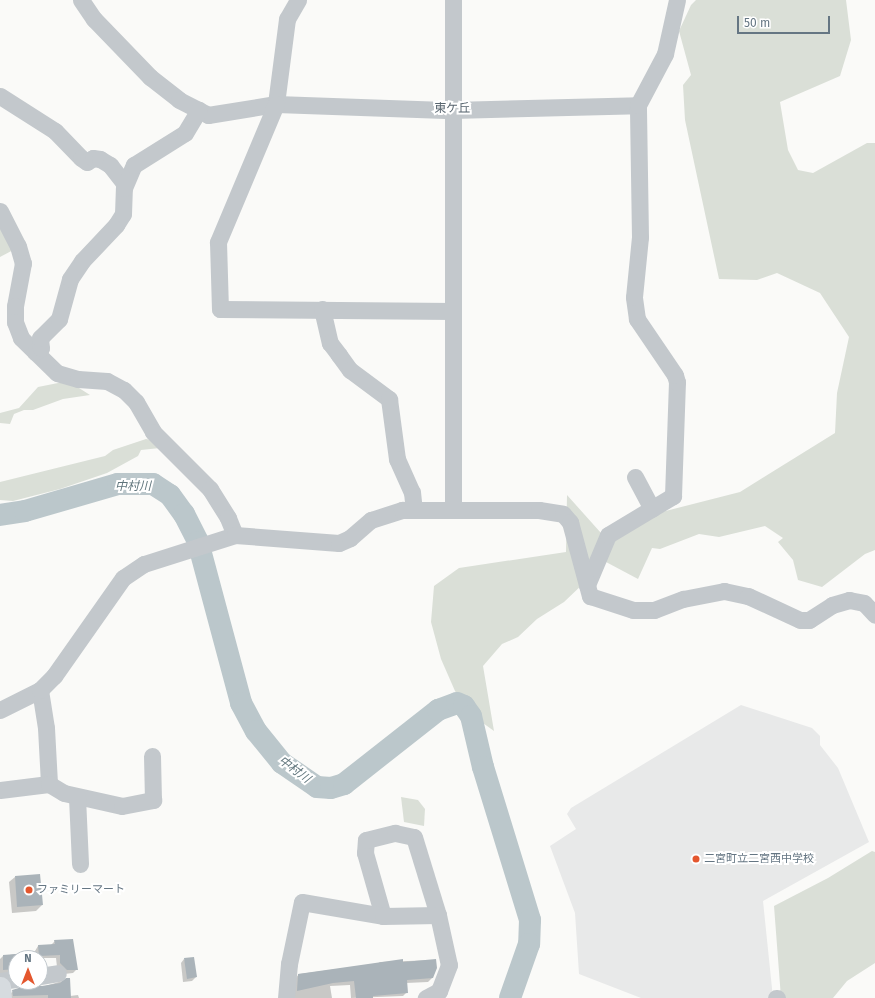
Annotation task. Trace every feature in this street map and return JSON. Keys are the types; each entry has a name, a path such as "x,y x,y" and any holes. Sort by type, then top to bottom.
{"main road":[{"path":"0,987 1,998"}],"street":[{"path":"81,0 94,19 150,77 179,100 208,115 276,104 452,110 638,105"},
{"path":"298,0 287,19 276,104 218,242 220,309 453,311"},
{"path":"453,0 453,509"},
{"path":"587,585 608,535 673,496 677,382 675,375 637,319 634,297 640,237 638,105 665,54 677,0"},
{"path":"0,96 55,131 81,158 87,162 93,158 100,159 110,166 125,184"},
{"path":"36,352 41,348 40,338 59,319 70,279 82,261 116,225 122,214 125,184 134,165 185,133 200,110"},
{"path":"0,211 18,246 23,263 15,306 15,322 21,338 57,373 78,379 107,380 124,390 136,402 153,432 210,489 228,518 230,536"},
{"path":"322,309 330,343 350,370 389,400 396,459 412,492 414,510"},
{"path":"636,477 652,509"},
{"path":"0,710 40,690 70,655 123,578 144,564 180,551 230,536 339,543 350,538 370,520 402,510 453,509 550,511 563,514 570,522 590,596 597,600 644,611 706,593 724,591 748,596 800,620 809,620 832,605 849,600 864,603 875,614"},
{"path":"40,690 46,728 49,784"},
{"path":"0,790 49,784 64,793 77,797 122,806 153,800 152,756"},
{"path":"77,797 80,864"},
{"path":"383,916 366,853 366,840 395,834 414,837 438,915 449,965 439,991 426,998"},
{"path":"286,998 288,964 302,902 383,916 438,915"},
{"path":"48,975 58,973"}],"shaded area":[{"path":"696,0 846,0 851,40 840,76 780,102 788,150 798,170 813,173 867,143 875,143 875,550 865,554 822,587 798,580 793,560 778,542 783,538 765,526 719,537 699,534 660,549 652,548 638,579 606,562 564,602 537,619 518,637 502,644 483,666 494,731 476,718 455,691 441,659 431,622 434,586 459,568 566,552 567,495 601,533 646,516 740,492 835,433 837,393 849,337 820,293 777,273 757,280 719,279 685,120 683,85 691,75 679,31 691,5"},
{"path":"0,215 17,248 0,257"},
{"path":"68,381 90,395 63,399 33,410 24,410 14,414 10,424 0,423 0,413 19,408 38,387"},
{"path":"146,439 156,441 160,448 141,450 138,456 107,473 60,489 13,501 0,500 0,482 105,456 113,450"},
{"name":"二宮町立二宮西中学校","path":"741,705 812,728 820,736 820,745 838,768 869,842 763,901 773,998 641,998 579,974 575,913 550,846 576,829 567,814 571,808"},
{"path":"401,797 418,800 425,809 424,826 404,822"},
{"path":"872,851 875,852 875,963 847,981 833,998 781,998 774,906 828,878"}],"building":[{"name":"ファミリーマート","path":"40,874 43,905 17,907 15,876"},
{"path":"73,939 78,970 67,970 60,963 60,955 48,956 48,950 38,950 38,945 55,944 54,940"},
{"path":"3,955 8,955 8,970 3,970"},
{"path":"194,957 197,977 187,979 184,958"},
{"path":"403,959 403,962 436,959 437,968 433,978 407,980 408,993 373,996 373,998 356,998 354,981 333,983 297,991 298,974"},
{"path":"66,978 70,978 71,998 48,998 48,995 13,996 12,990 48,990 48,985 60,983"}],"waterway":[{"name":"中村川","path":"0,515 25,511 118,484 153,484 170,495 184,514 198,542 241,703 256,731 282,763 317,787 331,788 344,784 438,710 457,703 464,706 471,716 483,767 530,920 529,944 510,998"}],"place":[{"name":"二宮町立二宮西中学校","path":"696,859"},
{"name":"ファミリーマート","path":"29,890"}],"district":[{"name":"東ケ丘","path":"452,109"}]}
